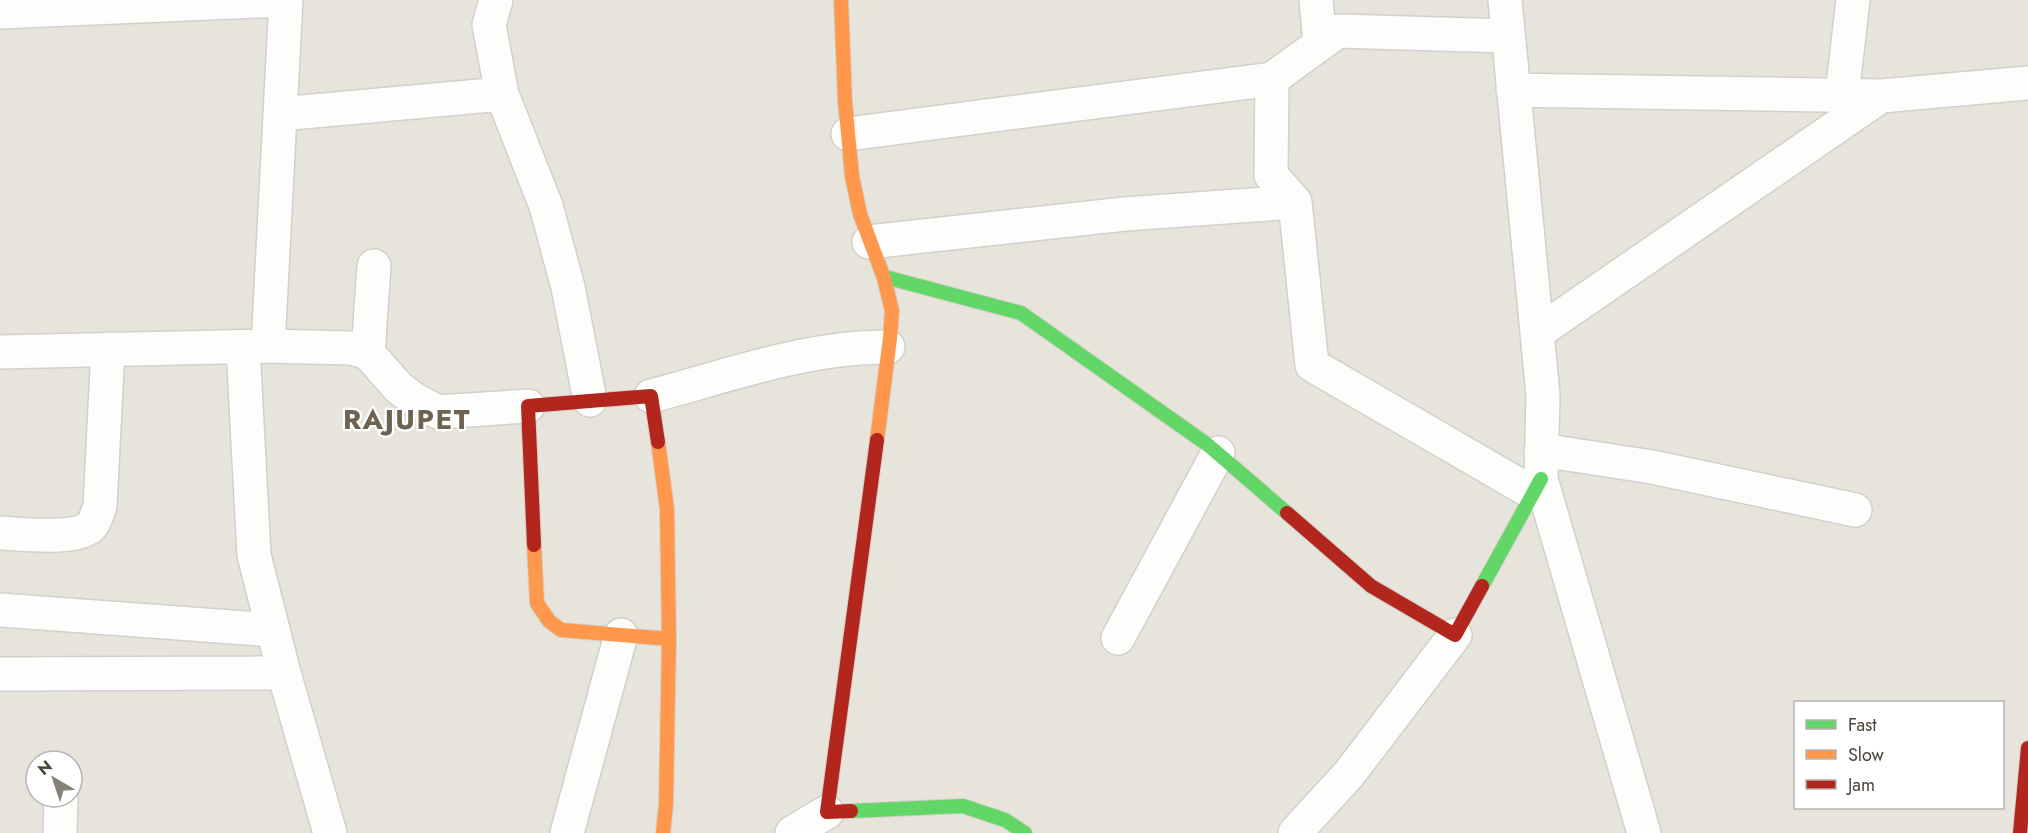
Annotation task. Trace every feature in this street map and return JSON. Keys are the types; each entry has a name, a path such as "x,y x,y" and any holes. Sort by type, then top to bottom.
{"street":[{"path":"0,12 284,0 280,114 255,347 254,555 284,673 330,833"},
{"path":"496,0 489,25 502,94 546,206 568,287 590,400"},
{"path":"827,812 892,307 885,277 869,242 856,201 848,134 841,0"},
{"path":"1316,0 1320,44"},
{"path":"1505,0 1543,395 1538,474 1644,833"},
{"path":"1842,95 1853,0"},
{"path":"848,134 1272,79 1338,31 1508,36"},
{"path":"1272,79 1271,175 1295,202 1312,365 1538,474 1652,467 1855,510"},
{"path":"1513,90 1881,96 2028,83"},
{"path":"280,114 502,94"},
{"path":"1537,333 1881,96"},
{"path":"869,242 1125,214 1295,202"},
{"path":"368,353 374,266"},
{"path":"885,277 1021,313 1218,453 1371,586 1455,635"},
{"path":"0,352 255,347 351,348 368,353 399,388 438,412 651,396 826,352 861,347 888,347"},
{"path":"0,533 71,534 88,529 96,519 100,506 108,349"},
{"path":"651,396 667,509 669,639 666,804 663,833"},
{"path":"528,406 537,603 549,621 561,630 669,639"},
{"path":"1118,638 1218,453"},
{"path":"1302,830 1349,774 1455,635 1538,474"},
{"path":"0,610 273,630"},
{"path":"567,833 621,635"},
{"path":"0,674 284,673"},
{"path":"2020,833 2028,748"},
{"path":"792,833 827,812 963,806 1005,820 1025,833"},
{"path":"60,833 61,809"}],"shaded area":[{"path":"0,0 2028,0 2028,833 0,833"}],"traffic: fast":[{"path":"885,277 1021,313 1208,445 1287,513"},
{"path":"1482,586 1541,479"},
{"path":"851,811 963,806 1005,820 1025,833"}],"traffic: slow":[{"path":"841,0 845,101 852,176 860,214 884,278 892,311 877,440"},
{"path":"658,442 667,509 669,639 666,804 663,833"},
{"path":"534,545 537,603 549,621 561,630 669,639"}],"traffic: jam":[{"path":"534,545 528,406 651,396 658,442"},
{"path":"851,811 827,812 877,440"},
{"path":"1287,513 1371,586 1455,635 1482,586"},
{"path":"2020,833 2028,748"}],"district":[{"name":"RAJUPET","path":"407,419"}]}
